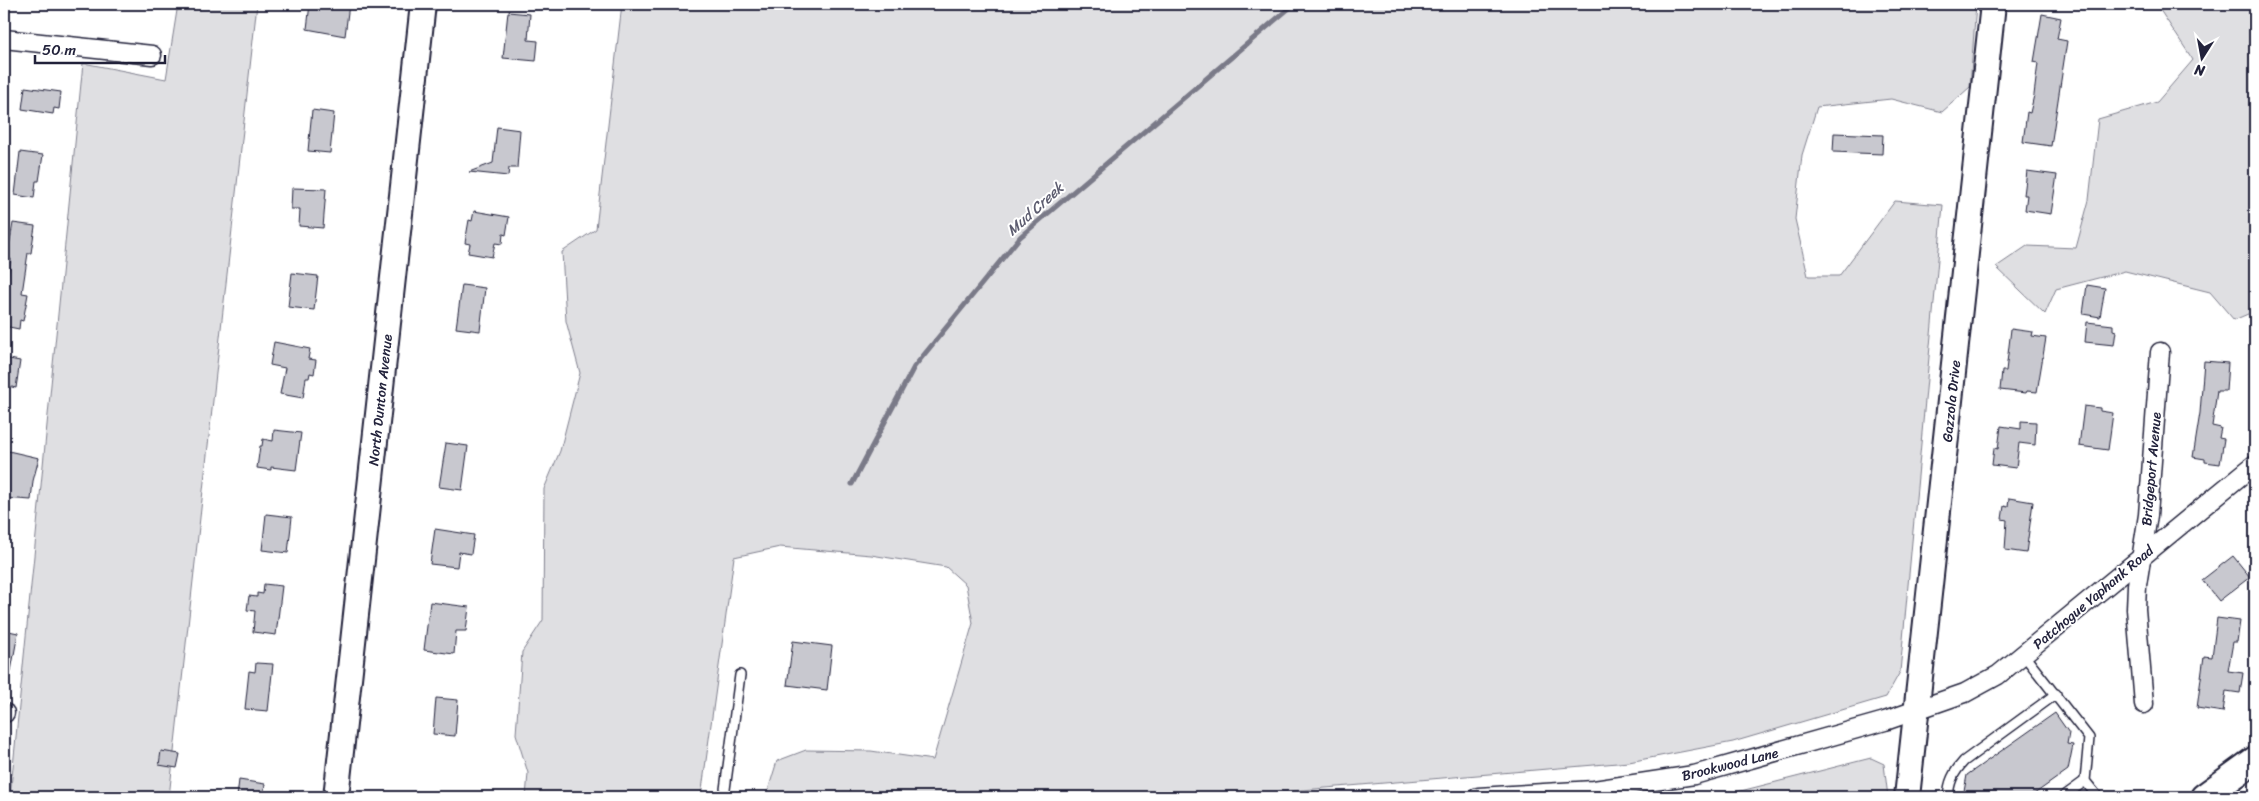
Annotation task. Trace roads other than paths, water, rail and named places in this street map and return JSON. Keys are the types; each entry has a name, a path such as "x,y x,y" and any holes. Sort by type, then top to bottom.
{"main road":[{"path":"2204,797 2255,760"}],"street":[{"name":"North Dunton Avenue","path":"336,797 423,4"},
{"name":"Gazzola Drive","path":"1907,797 1993,4"},
{"path":"4,39 152,56"},
{"name":"Bridgeport Avenue","path":"2144,704 2136,609 2148,515 2160,352"},
{"name":"Patchogue Yaphank Road","path":"1918,709 1965,693 1998,675 2255,464"},
{"name":"Brookwood Lane","path":"1478,797 1594,790 1694,775 1886,721 1918,709"}],"lane":[{"path":"2023,654 2089,738 2085,781 2098,797"},
{"path":"724,797 740,675"},
{"path":"1948,797 1953,773 1964,762 2056,694"},
{"path":"2063,797 2085,781"}],"waterway":[{"name":"Mud Creek","path":"852,484 914,367 1020,237 1294,4"}]}
